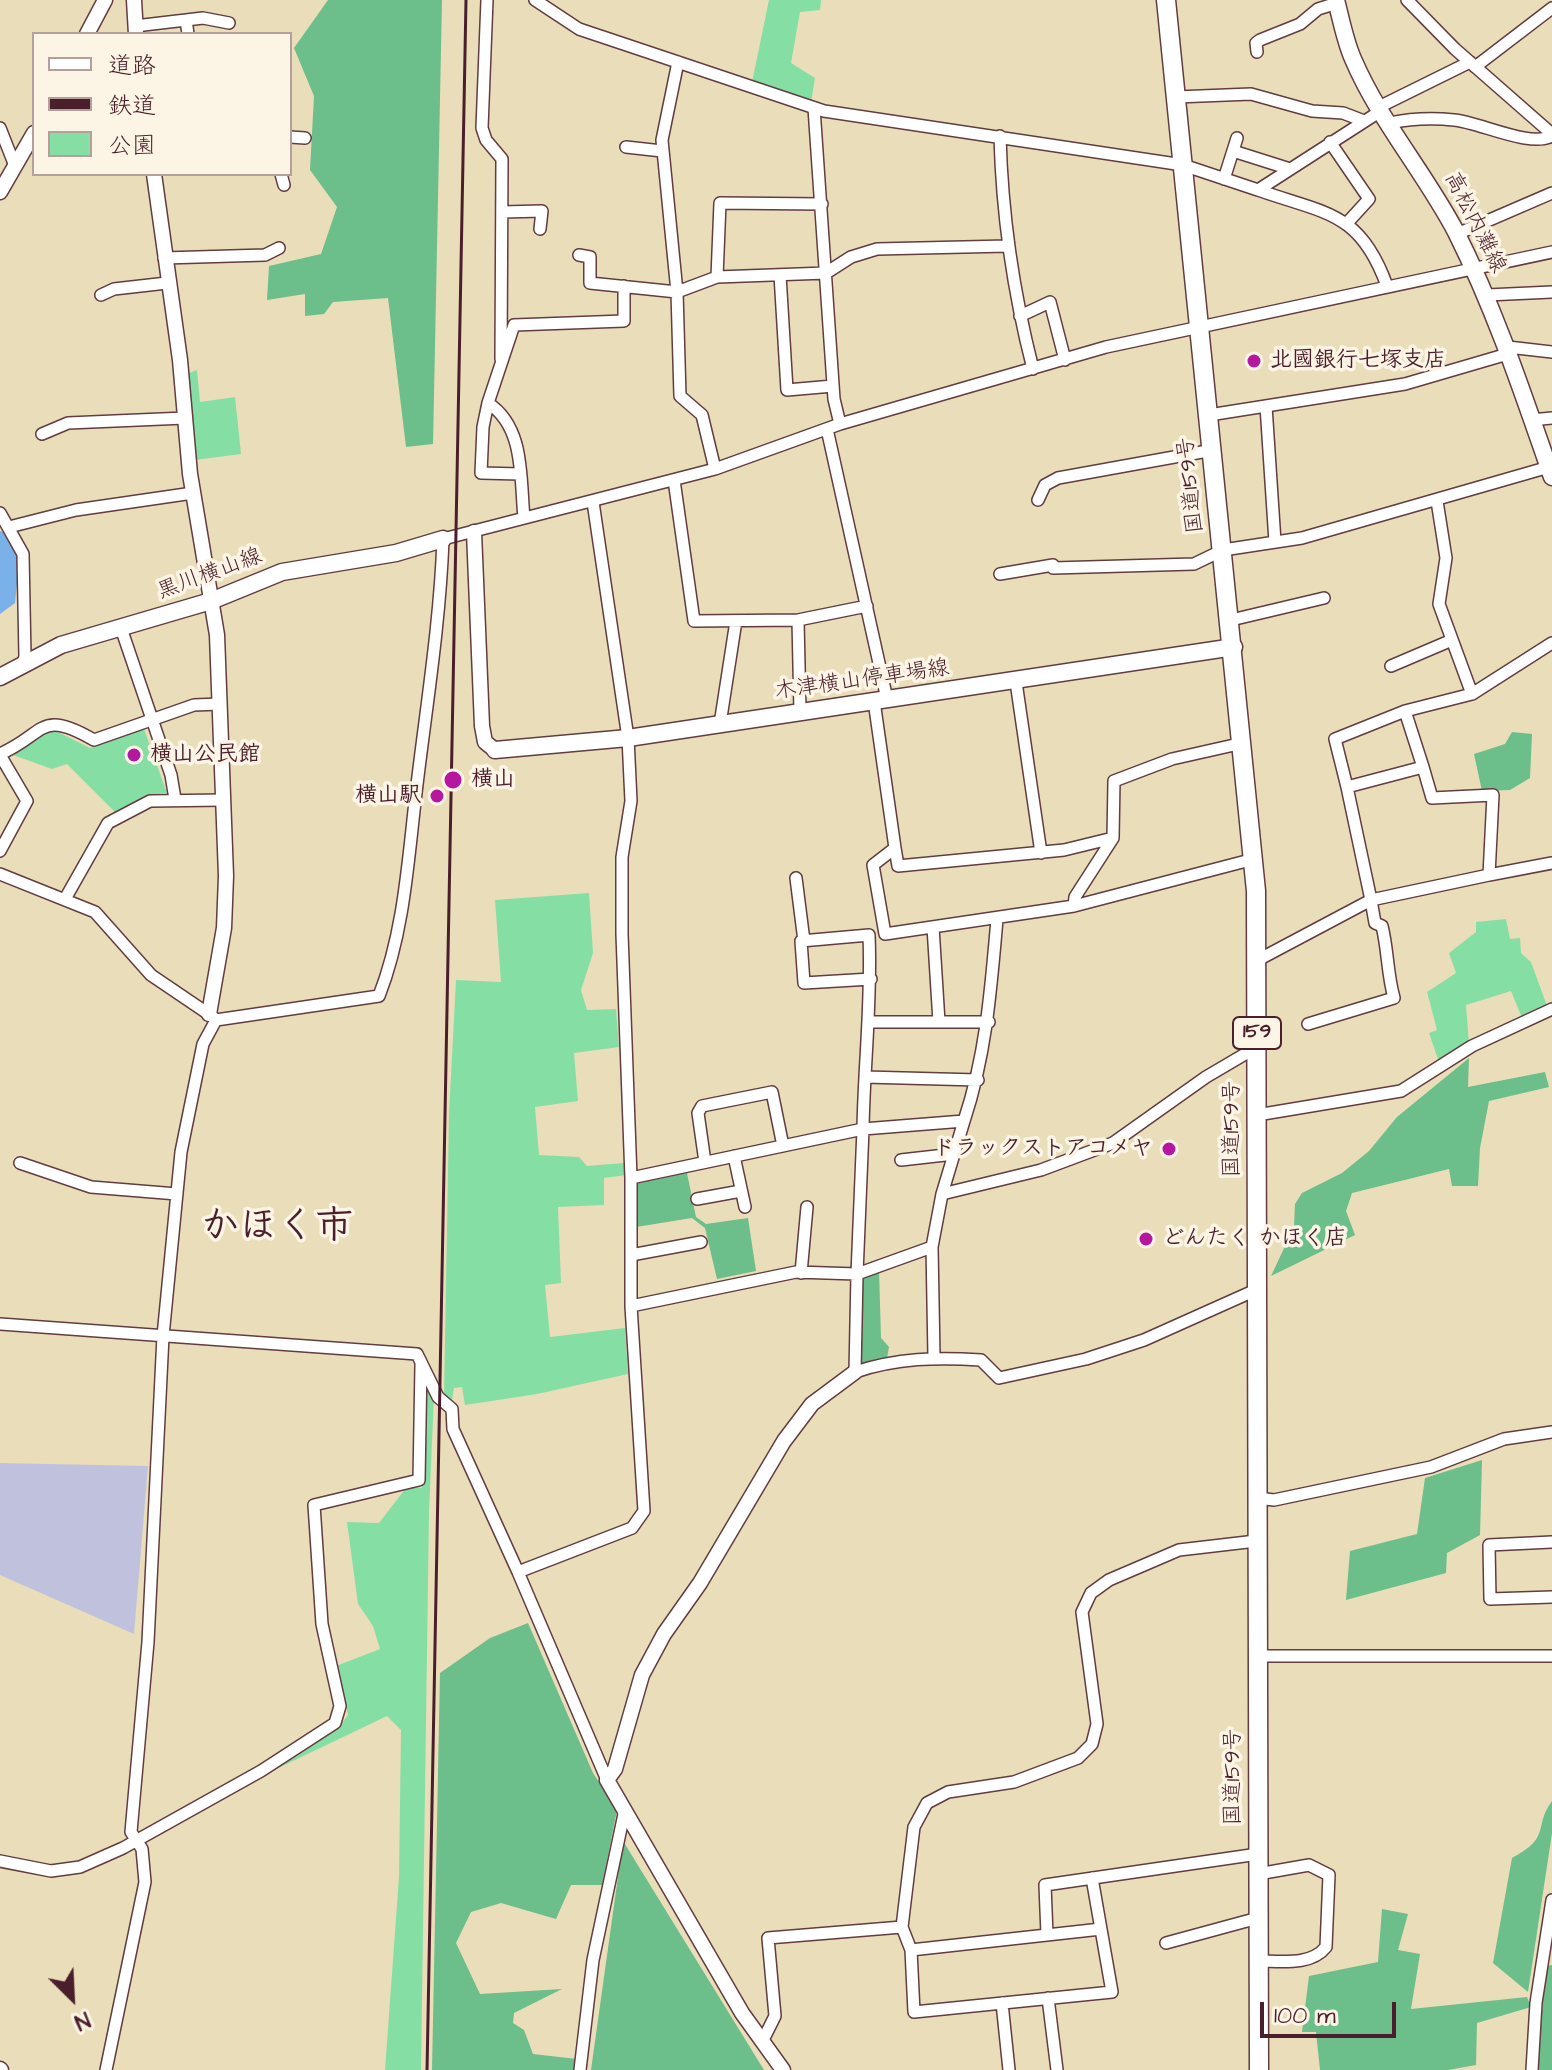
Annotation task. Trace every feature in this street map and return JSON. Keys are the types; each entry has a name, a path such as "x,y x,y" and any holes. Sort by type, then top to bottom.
{"highway":[{"name":"国道159号","path":"1166,0 1254,859 1259,2070"}],"main road":[{"name":"高松内灘線","path":"1337,2 1352,57 1385,116 1428,181 1487,295 1510,350 1550,472"},
{"name":"黒川横山線","path":"0,677 61,645 211,601 282,572 396,553 443,539"},
{"name":"木津横山停車場線","path":"495,750 628,738 1234,647"}],"street":[{"path":"88,32 105,0"},
{"path":"134,0 135,30 203,18 229,23"},
{"path":"487,0 482,128 486,140 502,159 501,359"},
{"path":"535,0 579,29 814,108 1183,165 1258,190 1348,222 1370,247 1387,286"},
{"path":"1258,190 1360,123 1385,116 1455,120 1506,134 1546,139 1552,135 1472,64 1407,0"},
{"path":"1257,52 1256,43 1260,40 1300,24 1318,9 1337,2"},
{"path":"1385,116 1385,104 1472,64 1552,8"},
{"path":"186,20 188,32"},
{"path":"678,62 665,115 665,146 677,292 680,396 702,415 715,469"},
{"path":"1176,97 1251,94 1312,111 1343,113 1360,123"},
{"path":"814,108 833,386 840,424"},
{"path":"0,128 15,166"},
{"path":"0,192 32,136"},
{"path":"1000,136 1007,246 1033,369"},
{"path":"292,137 305,138"},
{"path":"1224,179 1237,138"},
{"path":"1330,142 1369,199 1369,204 1348,222"},
{"path":"626,147 665,146"},
{"path":"1233,151 1290,169"},
{"path":"106,2070 145,1882 142,1849 131,1832 148,1642 163,1336 181,1152 203,1044 212,1017 224,928 217,635 193,493 154,176"},
{"path":"1457,234 1552,193"},
{"path":"717,277 720,203 822,204"},
{"path":"502,212 542,211 540,229"},
{"path":"579,255 590,257 590,283 677,292 717,277 826,273 851,257 877,249 1007,246"},
{"path":"164,258 265,255 279,248"},
{"path":"0,874 95,912 151,975 212,1017 379,996 391,966 408,870 436,645 443,539 715,469 840,424 1199,325 1552,252"},
{"path":"780,275 787,390 833,386"},
{"path":"101,295 114,289 167,283"},
{"path":"520,474 481,473 483,427 488,403 514,325 624,321 624,286"},
{"path":"1487,295 1552,292"},
{"path":"1020,316 1050,302 1065,360"},
{"path":"1209,415 1405,384 1510,350 1552,352"},
{"path":"488,403 510,422 524,518"},
{"path":"1266,406 1275,542"},
{"path":"42,434 68,423 185,418"},
{"path":"1531,420 1552,418"},
{"path":"827,429 867,606 898,866 1041,853 1113,838"},
{"path":"1038,500 1045,485 1058,478 1213,450"},
{"path":"1000,574 1053,565 1053,568 1194,564 1223,550 1302,538 1550,472"},
{"path":"674,480 694,621 798,620 867,606"},
{"path":"9,527 76,510 193,493"},
{"path":"1437,501 1446,558 1439,604 1472,694"},
{"path":"518,1572 632,1528 644,1511 631,1306 631,1178 622,934 622,857 631,801 628,738 593,502"},
{"path":"0,513 23,554 25,657 21,668"},
{"path":"474,532 482,726 485,742 495,750"},
{"path":"1231,620 1324,598"},
{"path":"798,620 800,712"},
{"path":"720,724 736,621"},
{"path":"121,628 171,775 175,799"},
{"path":"1391,666 1452,640"},
{"path":"1308,1024 1394,998 1386,969 1387,948 1382,926 1375,923 1335,739 1405,711 1472,694 1552,643"},
{"path":"1016,682 1041,853"},
{"path":"0,851 27,801 0,755 16,747 33,731 66,724 94,740 194,705 220,704"},
{"path":"1405,711 1432,798 1493,795 1489,875"},
{"path":"1074,906 1075,897 1113,838 1114,781 1172,759 1243,743"},
{"path":"1347,787 1423,767"},
{"path":"65,899 108,823 150,801 223,800"},
{"path":"885,934 873,865 895,848"},
{"path":"871,979 804,983 801,941 885,934 1074,906 1254,859"},
{"path":"1256,961 1371,900 1552,863"},
{"path":"796,878 804,941"},
{"path":"934,1357 932,1247 942,1194 978,1080 989,1022 997,919"},
{"path":"933,927 939,1022"},
{"path":"855,1372 865,1077 870,1022 869,935"},
{"path":"1257,1115 1401,1091 1472,1046 1552,1009"},
{"path":"870,1022 989,1022"},
{"path":"942,1194 1041,1170 1113,1143 1206,1077 1257,1047"},
{"path":"865,1077 978,1080"},
{"path":"705,1162 698,1113 702,1106 772,1092 783,1146"},
{"path":"631,1178 863,1129 964,1121"},
{"path":"901,1160 954,1154"},
{"path":"734,1156 745,1207"},
{"path":"20,1163 91,1187 177,1194"},
{"path":"697,1199 741,1191"},
{"path":"801,1273 807,1207"},
{"path":"631,1255 701,1242"},
{"path":"631,1306 744,1281 801,1273 857,1274 932,1247"},
{"path":"607,1780 615,1769 642,1675 664,1634 700,1583 784,1441 812,1404 855,1372 880,1364 934,1357 981,1360 999,1378 1086,1359 1144,1340 1258,1289"},
{"path":"0,1324 417,1354 438,1397 452,1409 453,1429 624,1814 742,2013 783,2070"},
{"path":"0,1861 51,1871 80,1867 137,1840 261,1771 339,1717 340,1706 322,1624 314,1505 419,1480 421,1362"},
{"path":"1257,1498 1274,1500 1431,1467 1504,1439 1552,1432"},
{"path":"1092,1878 1112,1992 914,2012 911,1950 902,1927 914,1827 927,1803 948,1792 1014,1782 1078,1758 1092,1744 1097,1724 1082,1612 1091,1593 1109,1580 1179,1550 1256,1541"},
{"path":"1552,1542 1489,1545 1490,1599 1552,1597"},
{"path":"1258,1656 1552,1656"},
{"path":"580,2070 593,1960 624,1814"},
{"path":"1047,1935 1045,1885 1258,1854"},
{"path":"1258,1874 1309,1865 1329,1875 1326,1947 1319,1956 1303,1960 1258,1961"},
{"path":"1532,2070 1536,2003 1552,1900"},
{"path":"1166,1943 1258,1918"},
{"path":"763,2040 775,2016 768,1938 902,1927"},
{"path":"911,1950 1101,1929"},
{"path":"1048,1998 1057,2070"},
{"path":"1002,2003 1009,2070"}],"shaded area":[{"path":"0,1463 148,1466 134,1634 0,1575"}],"green space":[{"path":"328,0 442,0 433,444 406,447 388,298 333,302 324,314 305,316 305,294 267,300 269,266 321,254 337,207 310,170 314,96 294,48"},
{"path":"769,0 821,0 820,10 800,12 791,63 815,78 811,103 752,82"},
{"path":"197,370 200,402 235,397 241,454 195,460 184,375"},
{"path":"144,729 168,796 146,796 115,812 67,764 52,769 13,755 31,738 54,730 90,748"},
{"path":"1512,732 1532,734 1530,778 1510,790 1482,791 1474,754 1505,744"},
{"path":"589,893 593,953 581,990 587,1010 616,1009 619,1047 574,1053 578,1101 535,1107 539,1155 579,1157 587,1166 624,1163 626,1175 604,1178 604,1205 558,1207 561,1283 545,1285 550,1337 625,1328 628,1374 537,1394 465,1405 462,1387 454,1388 452,1400 444,1397 449,1114 456,980 501,982 495,900"},
{"path":"1506,919 1510,939 1520,938 1521,953 1531,962 1547,1006 1522,1018 1511,991 1466,1005 1469,1043 1439,1062 1429,1033 1437,1030 1427,992 1456,973 1449,953 1476,932 1476,922"},
{"path":"1469,1058 1468,1087 1545,1072 1549,1087 1489,1101 1480,1148 1478,1186 1452,1186 1449,1169 1352,1193 1346,1211 1355,1235 1271,1276 1294,1227 1295,1204 1302,1193 1342,1173 1369,1151 1397,1117"},
{"path":"687,1173 696,1217 706,1224 748,1218 756,1271 717,1279 705,1228 692,1218 636,1227 634,1184"},
{"path":"879,1270 881,1338 889,1347 887,1358 859,1367 859,1278"},
{"path":"424,1374 434,1396 429,1512 421,2070 385,2070 399,1877 401,1730 387,1716 270,1772 273,1766 342,1723 348,1715 336,1666 380,1649 373,1626 358,1604 347,1522 379,1523 406,1488 422,1488"},
{"path":"1482,1460 1480,1535 1447,1553 1446,1573 1346,1600 1350,1551 1417,1534 1425,1478"},
{"path":"528,1623 593,1773 617,1810 602,1885 571,1885 556,1919 501,1903 471,1912 456,1943 480,1994 562,1989 514,2013 513,2023 524,2030 533,2054 577,2059 575,2070 432,2070 440,1673 490,1638"},
{"path":"1552,1801 1552,1833 1528,1992 1493,1963 1512,1858 1537,1838"},
{"path":"623,1841 764,2070 591,2070"},
{"path":"1382,1909 1408,1914 1398,1950 1420,1954 1411,2009 1527,1997 1531,2007 1477,2023 1476,2065 1448,2070 1320,2070 1316,2032 1302,2032 1309,1976 1378,1962"},
{"path":"1552,1965 1552,2070 1537,2070 1546,1966"}],"water":[{"path":"0,531 8,533 19,564 15,603 0,614"}],"railway":[{"path":"427,2070 466,0"}],"place":[{"name":"北國銀行七塚支店","path":"1254,361"},
{"name":"横山公民館","path":"134,755"},
{"name":"横山","path":"453,780"},
{"name":"横山駅","path":"437,796"},
{"name":"ドラックストアコメヤ","path":"1169,1149"},
{"name":"どんたく かほく店","path":"1146,1239"}],"district":[{"name":"かほく市","path":"277,1229"}]}
